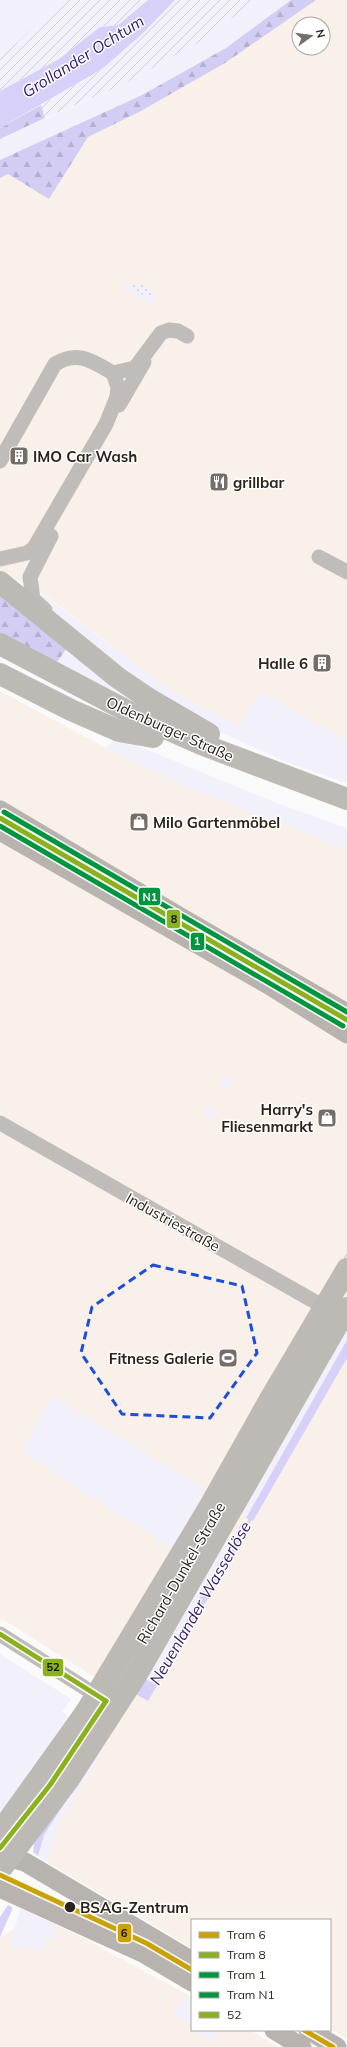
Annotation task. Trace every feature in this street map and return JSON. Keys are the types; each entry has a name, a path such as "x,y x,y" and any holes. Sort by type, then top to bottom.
{"highway":[{"path":"0,582 27,602 71,641 149,700 228,744 248,763"},
{"name":"Oldenburger Straße","path":"0,644 129,712 248,763 347,799"},
{"name":"Oldenburger Straße","path":"0,659 54,689 153,737 278,788 347,813"},
{"path":"0,674 71,710 120,732 153,737"},
{"path":"0,1832 86,1712 145,1616 347,1268"},
{"path":"0,1870 68,1779 133,1680 340,1310"}],"main road":[{"path":"0,810 182,918 347,1013"},
{"path":"0,831 267,984 347,1034"},
{"path":"0,1855 25,1862 191,1960"},
{"path":"0,1888 143,1954 191,1981"},
{"path":"276,2031 302,2047"},
{"path":"310,2031 337,2047"}],"street":[{"path":"0,461 55,364 63,359 76,356 87,359 113,373 135,368 161,333 169,330 178,331 187,336"},
{"path":"106,424 114,414 144,361 147,352"},
{"path":"0,559 26,553 34,548 106,424 117,398 118,387 113,373"},
{"path":"59,506 58,518 48,542 30,577 34,599 63,626 71,641"},
{"path":"319,557 347,572"},
{"name":"Industriestraße","path":"0,1123 340,1310 347,1320"},
{"name":"Richard-Dunkel-Straße","path":"0,1848 50,1785 106,1701 340,1310 347,1288"},
{"path":"0,1634 106,1701"}],"highlighted area":[{"path":"153,1265 242,1286 257,1353 210,1418 122,1414 81,1353 92,1307"}],"shaded area":[{"path":"0,0 61,0 18,42 0,55"},
{"path":"61,0 148,0 118,25 100,27 59,59 0,91 0,55 18,42"},
{"path":"175,0 257,0 196,44 122,85 45,118 41,105 102,69 141,35"},
{"path":"257,0 291,0 226,48 142,95 0,160 0,139 122,85 196,44"},
{"path":"316,0 347,0 347,740 260,692 241,727 176,694 42,593 0,571 0,178 8,174 49,199 88,137 141,111 225,63 291,17 291,56 331,56 331,16 293,16"},
{"path":"123,284 129,284 139,294 155,296 156,298 152,305 121,287"},
{"path":"129,284 148,285 155,296 139,294"},
{"path":"38,591 176,694 240,726 260,692 347,740 347,783 288,763 222,733 170,704 98,649 42,602"},
{"path":"69,645 151,713 55,665"},
{"path":"0,691 106,748 194,790 347,849 347,2039 331,2030 331,1919 191,1919 191,1947 47,1862 99,1680 2,1619 0,1622"},
{"path":"116,737 279,804 347,828 347,849 194,790 106,748"},
{"path":"224,1076 233,1081 228,1089 221,1085 208,1108 215,1113 211,1120 234,1133 238,1127 240,1128 237,1134 261,1148 206,1118 204,1113"},
{"path":"345,1331 347,1332 347,1340 246,1518 242,1515 259,1482"},
{"path":"52,1396 205,1489 172,1549 22,1451"},
{"path":"223,1539 231,1543 151,1683 143,1678"},
{"path":"0,1654 71,1699 62,1712 68,1717 0,1813"},
{"path":"106,1739 105,1749 61,1820 47,1862 38,1856 44,1835"},
{"path":"21,1909 85,1939 191,1996 191,2031 252,2031 277,2047 0,2047 0,1937 14,1929"},
{"path":"21,1909 56,1925 55,1938 46,1938 46,1950 10,1947"},
{"path":"187,1998 191,1998 191,2026 173,2013 178,2003"},
{"path":"197,2031 221,2031 213,2042"}],"green space":[{"path":"291,0 316,0 225,63 141,111 88,137 49,199 8,174 0,178 0,160 142,95 226,48"},
{"path":"41,105 45,118 0,139 0,128"},
{"path":"0,589 69,645 55,665 0,636"}],"water":[{"name":"Grollander Ochtum","path":"148,0 175,0 141,35 102,69 0,128 0,91 59,59 100,27 118,25"},
{"path":"347,1340 347,1358 253,1521 246,1518"},
{"path":"241,1524 249,1528 148,1701 134,1693 137,1675 151,1682 231,1543 234,1544 238,1535 236,1533"},
{"path":"106,1739 44,1835 38,1856 33,1852 34,1844 38,1837"},
{"path":"8,1905 12,1907 12,1910 0,1937 0,1917"}],"waterway":[{"name":"Neuenlander Wasserlöse","path":"244,1530 251,1518"}],"tram line":[{"name":"N1","path":"4,812 347,1012"},
{"name":"8","path":"0,818 347,1020"},
{"name":"1","path":"0,826 343,1026"},
{"path":"0,1835 82,1722 347,1254"},
{"name":"6","path":"0,1875 146,1943 191,1969"},
{"name":"6","path":"306,2031 333,2047"}],"transit line":[{"name":"52","path":"0,1634 106,1701"},
{"name":"52","path":"0,1848 50,1785 106,1701"}],"place":[{"name":"IMO Car Wash","path":"19,456"},
{"name":"grillbar","path":"219,482"},
{"name":"Halle 6","path":"322,663"},
{"name":"Milo Gartenmöbel","path":"139,822"},
{"name":"Harry's Fliesenmarkt","path":"327,1118"},
{"name":"Fitness Galerie","path":"228,1358"},
{"name":"BSAG-Zentrum","path":"70,1907"}]}
